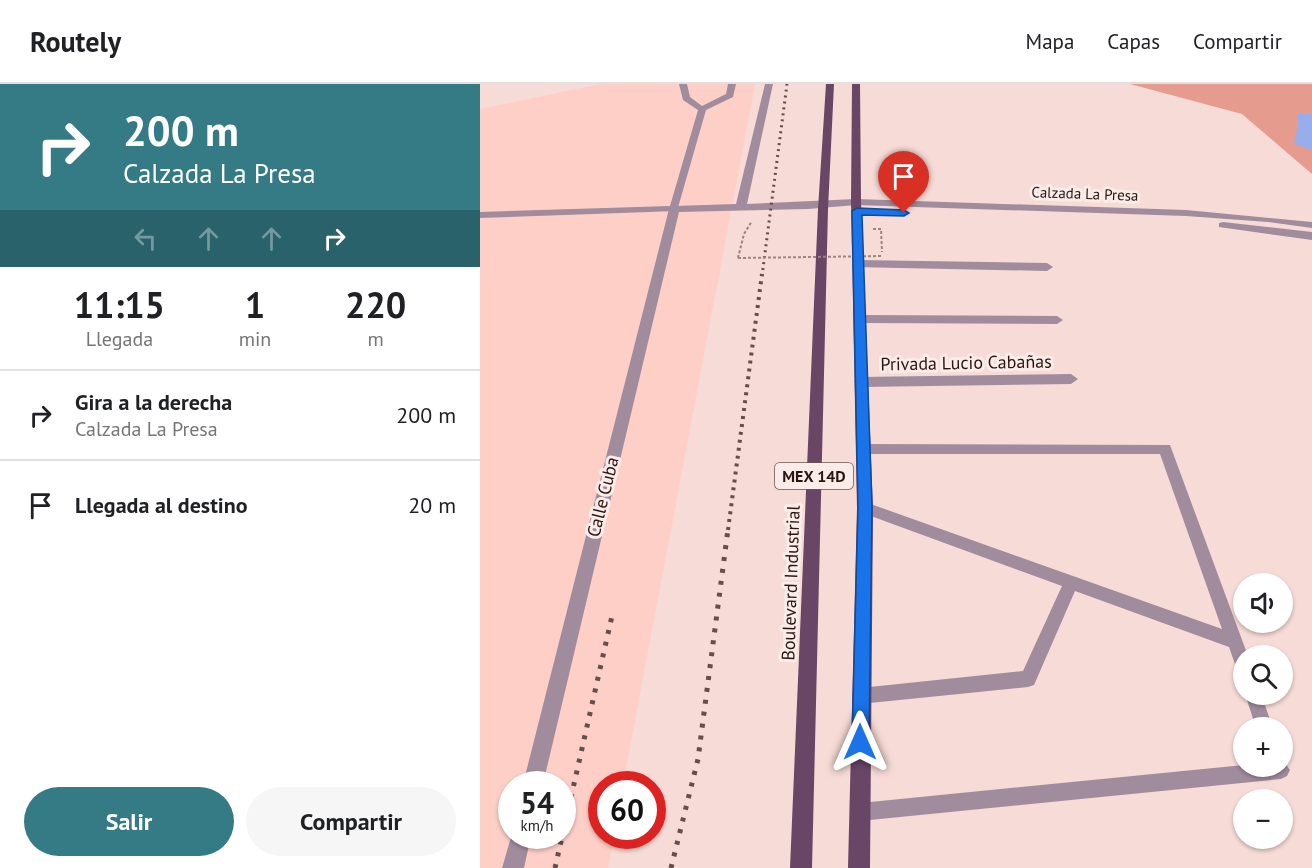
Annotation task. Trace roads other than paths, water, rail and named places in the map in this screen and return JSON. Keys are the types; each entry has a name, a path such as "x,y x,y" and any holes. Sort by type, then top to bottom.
{"main road":[{"name":"Boulevard Industrial","path":"801,868 818,206 830,84"},
{"name":"MEX 14D","path":"856,84 858,264 865,507 860,696 859,868"}],"street":[{"path":"741,208 769,84"},
{"path":"674,209 857,207"},
{"name":"Calzada La Presa","path":"857,207 1186,213 1268,219 1312,225"},
{"name":"Calzada La Presa","path":"857,207 1211,224 1312,236"},
{"name":"Calle Cuba","path":"536,771 674,209"},
{"path":"858,264 1047,267"},
{"path":"861,320 1057,320"},
{"name":"Privada Lucio Cabañas","path":"861,382 1071,379"},
{"path":"513,868 517,849"}],"lane":[{"path":"683,84 686,98 702,109"},
{"path":"480,215 674,209 702,109 730,95 732,84"},
{"path":"863,450 1165,449 1236,645"},
{"path":"865,507 1234,641"},
{"path":"860,696 1028,679 1071,582"},
{"path":"860,812 1233,775"}],"water":[{"path":"1297,113 1312,114 1312,150 1294,144 1298,124"}],"railway":[{"path":"762,276 787,84"},
{"path":"728,530 762,274"},
{"path":"671,868 698,759 728,529"},
{"path":"555,868 612,616"}]}
